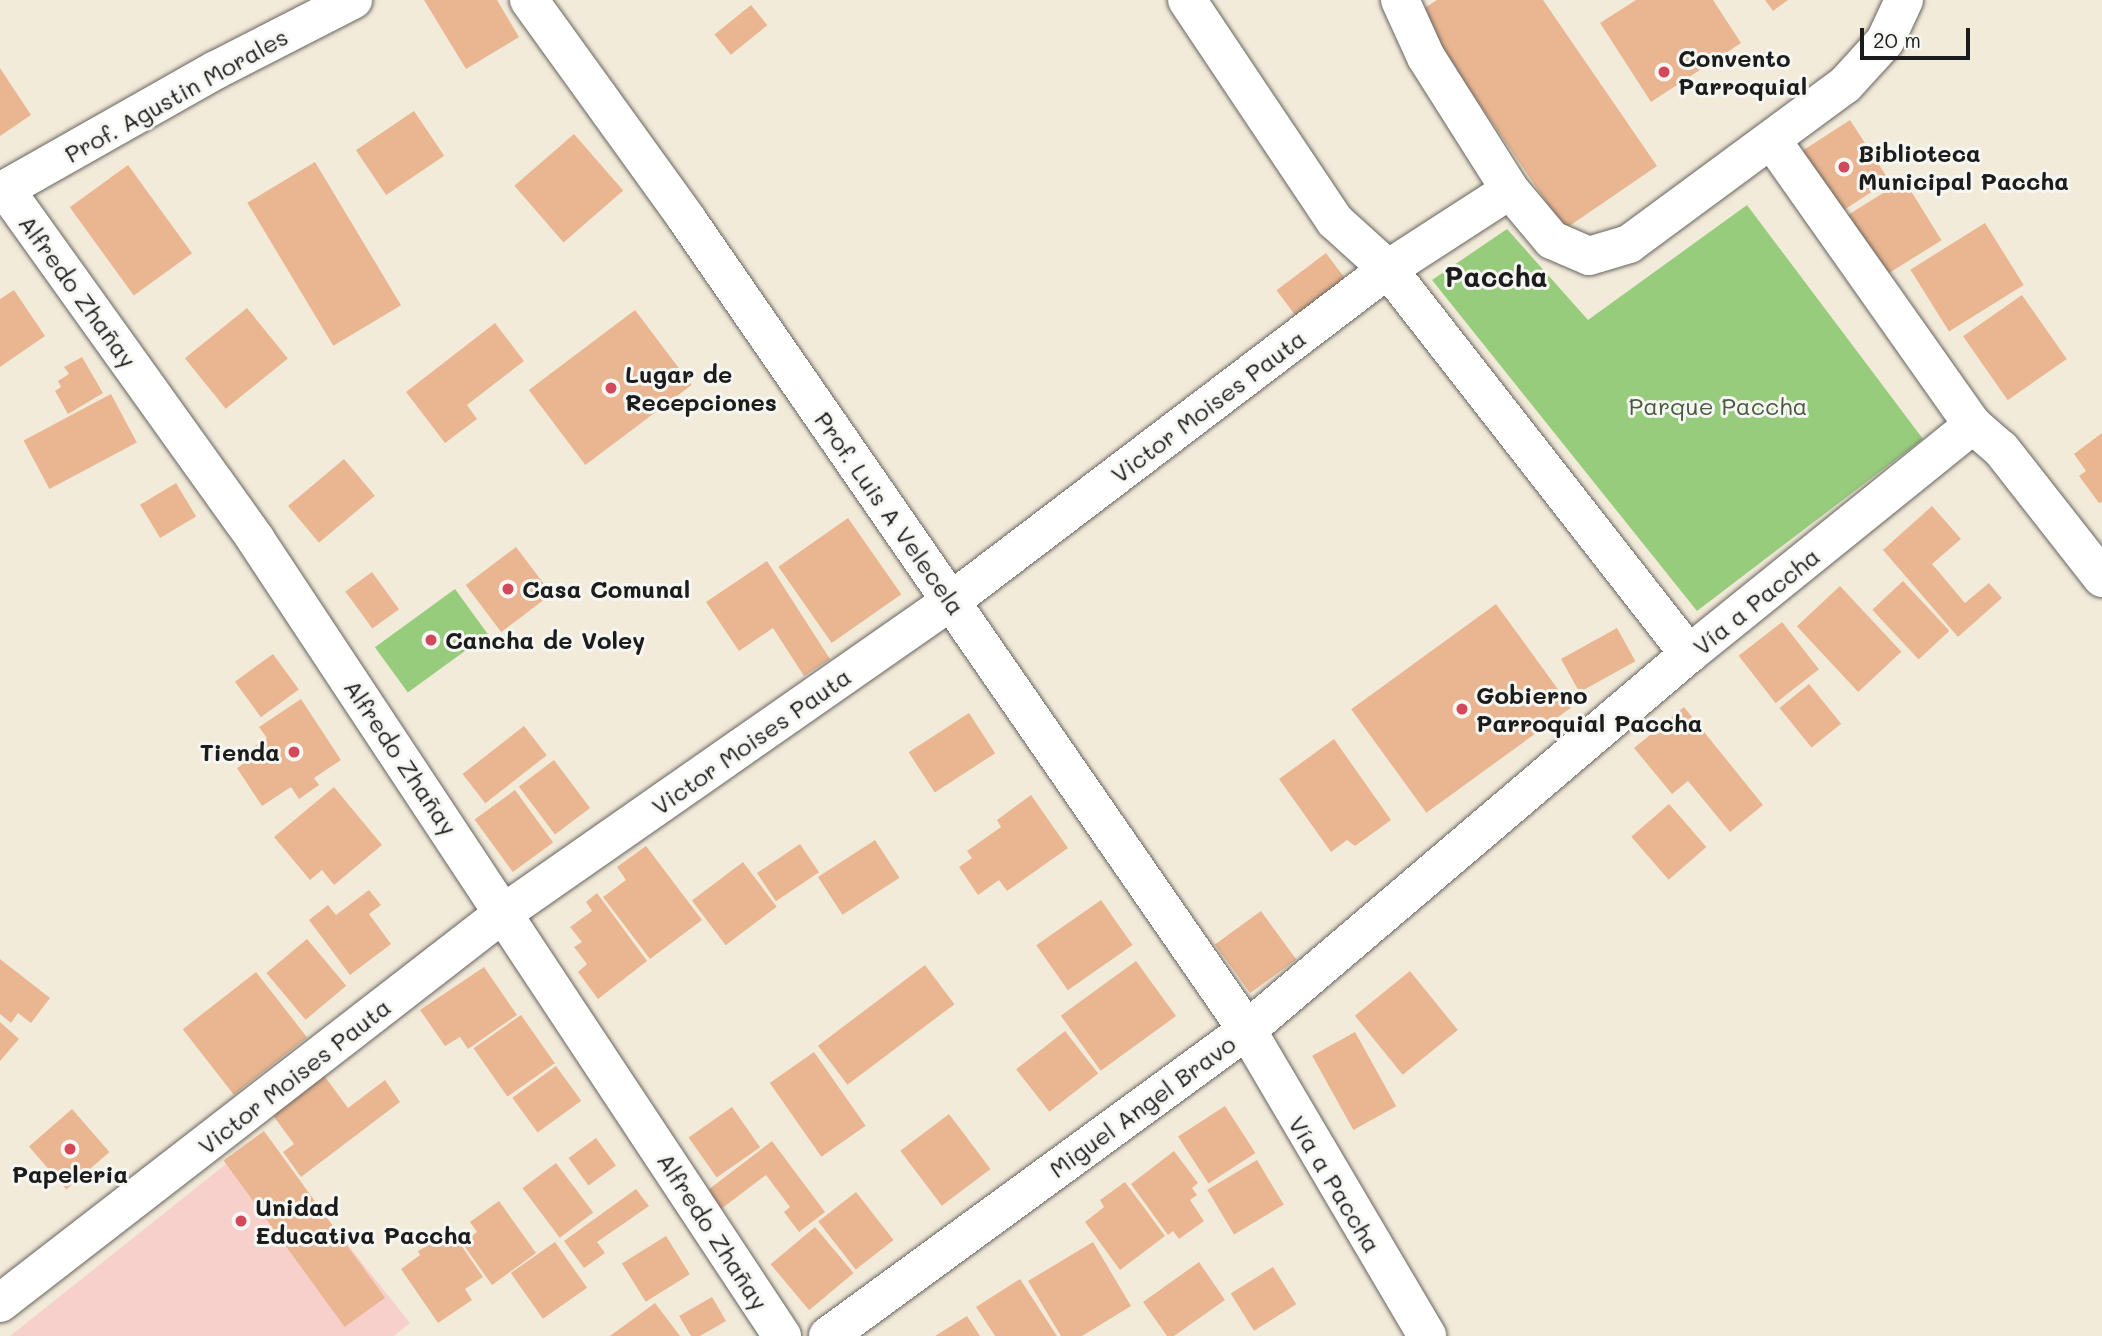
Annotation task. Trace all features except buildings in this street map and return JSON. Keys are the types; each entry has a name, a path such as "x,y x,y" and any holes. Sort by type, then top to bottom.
{"street":[{"name":"Prof. Agustin Morales","path":"2,190 216,69 353,0"},
{"name":"Prof. Luis A Velecela","path":"529,0 951,601 1247,1030"},
{"path":"1187,0 1335,221 1388,269 1689,654"},
{"path":"1400,0 1426,57 1510,190 1552,240 1589,256 1629,244 1773,142 1845,85 1885,41 1904,0"},
{"path":"1773,142 1973,425 2001,449 2102,578"},
{"name":"Alfredo Zhañay","path":"2,190 257,540 505,912 782,1336"},
{"name":"Victor Moises Pauta","path":"0,1303 505,912 951,601 1388,269 1510,190"},
{"name":"Vía a Paccha","path":"1444,861 1689,654 1973,425"},
{"name":"Miguel Angel Bravo","path":"828,1336 1247,1030 1444,861"},
{"name":"Vía a Paccha","path":"1247,1030 1427,1336"}],"shaded area":[{"name":"Unidad Educativa Paccha","path":"261,1136 410,1323 394,1336 10,1336"}],"green space":[{"name":"Parque Paccha","path":"1747,205 1923,439 1697,611 1432,280 1507,229 1588,320"},
{"name":"Cancha de Voley","path":"455,589 488,634 408,692 375,647"}],"place":[{"name":"Convento Parroquial","path":"1664,72"},
{"name":"Biblioteca Municipal Paccha","path":"1844,167"},
{"name":"Lugar de Recepciones","path":"611,388"},
{"name":"Casa Comunal","path":"508,589"},
{"name":"Cancha de Voley","path":"431,640"},
{"name":"Gobierno Parroquial Paccha","path":"1462,709"},
{"name":"Tienda","path":"294,752"},
{"name":"Papeleria","path":"70,1149"},
{"name":"Unidad Educativa Paccha","path":"241,1221"}],"district":[{"name":"Paccha","path":"1496,276"}]}
